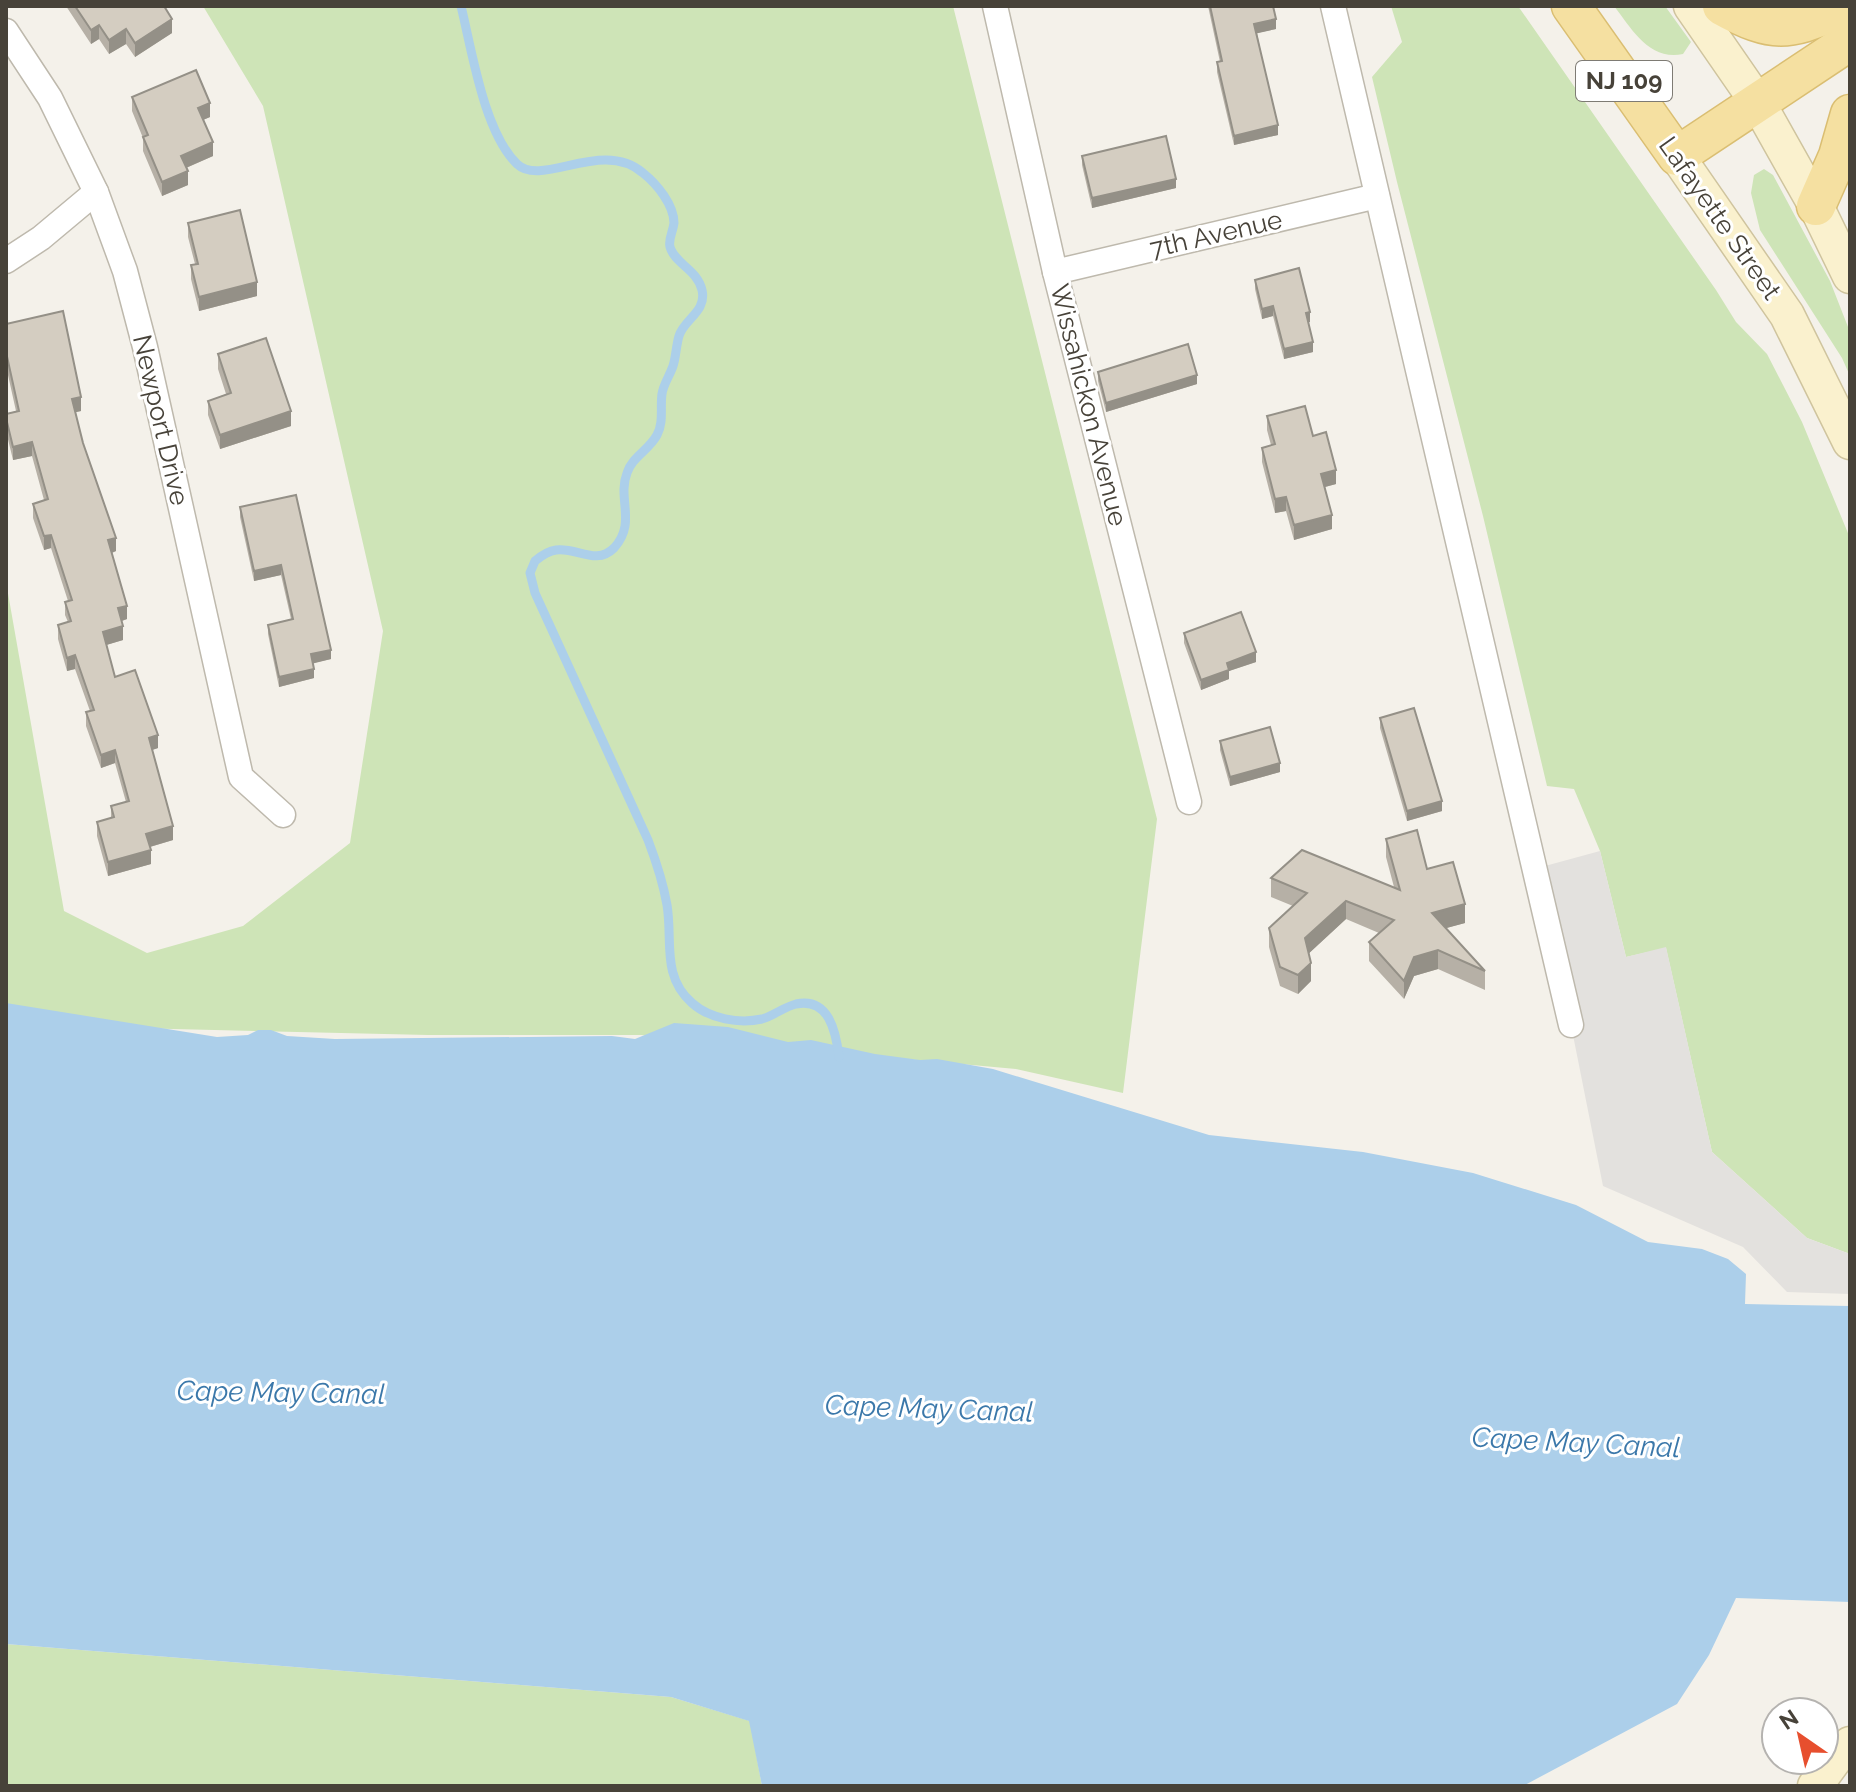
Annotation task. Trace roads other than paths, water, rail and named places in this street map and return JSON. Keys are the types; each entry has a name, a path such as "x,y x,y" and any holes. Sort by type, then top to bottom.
{"main road":[{"name":"Lafayette Street","path":"1571,6 1787,315 1850,442"},
{"path":"1691,6 1758,103 1816,206 1850,276"},
{"path":"1722,6 1766,26 1790,28 1849,6"},
{"path":"1677,156 1850,41"},
{"path":"1816,206 1838,156 1850,114"},
{"path":"1815,1786 1840,1752 1850,1744"}],"street":[{"name":"Wissahickon Avenue","path":"995,6 1055,272 1189,802"},
{"path":"1333,6 1571,1025"},
{"name":"Newport Drive","path":"6,31 50,98 96,192 125,271 145,347 241,777 283,815"},
{"path":"6,261 41,238 96,192"},
{"name":"7th Avenue","path":"1055,272 1377,196"}],"water":[{"name":"Cape May Canal","path":"6,1003 217,1037 271,1030 287,1036 335,1039 612,1036 635,1039 674,1023 728,1027 788,1042 811,1040 875,1054 937,1059 993,1069 1209,1135 1363,1152 1473,1173 1576,1205 1648,1242 1702,1249 1728,1259 1746,1274 1745,1304 1850,1306 1850,1602 1736,1598 1709,1655 1677,1704 1523,1786 762,1786 749,1721 671,1697 6,1644"}],"waterway":[{"path":"461,6 488,112 506,150 517,164 528,170 541,171 610,160 627,164 643,173 668,202 674,223 670,238 673,253 696,277 702,290 701,304 679,336 673,366 661,399 659,430 627,473 624,492 626,520 621,539 614,548 600,555 550,551 535,561 530,573 535,593 651,848 667,905 672,969 682,992 707,1013 734,1020 762,1019 796,1004 816,1006 829,1018 839,1057"}]}
